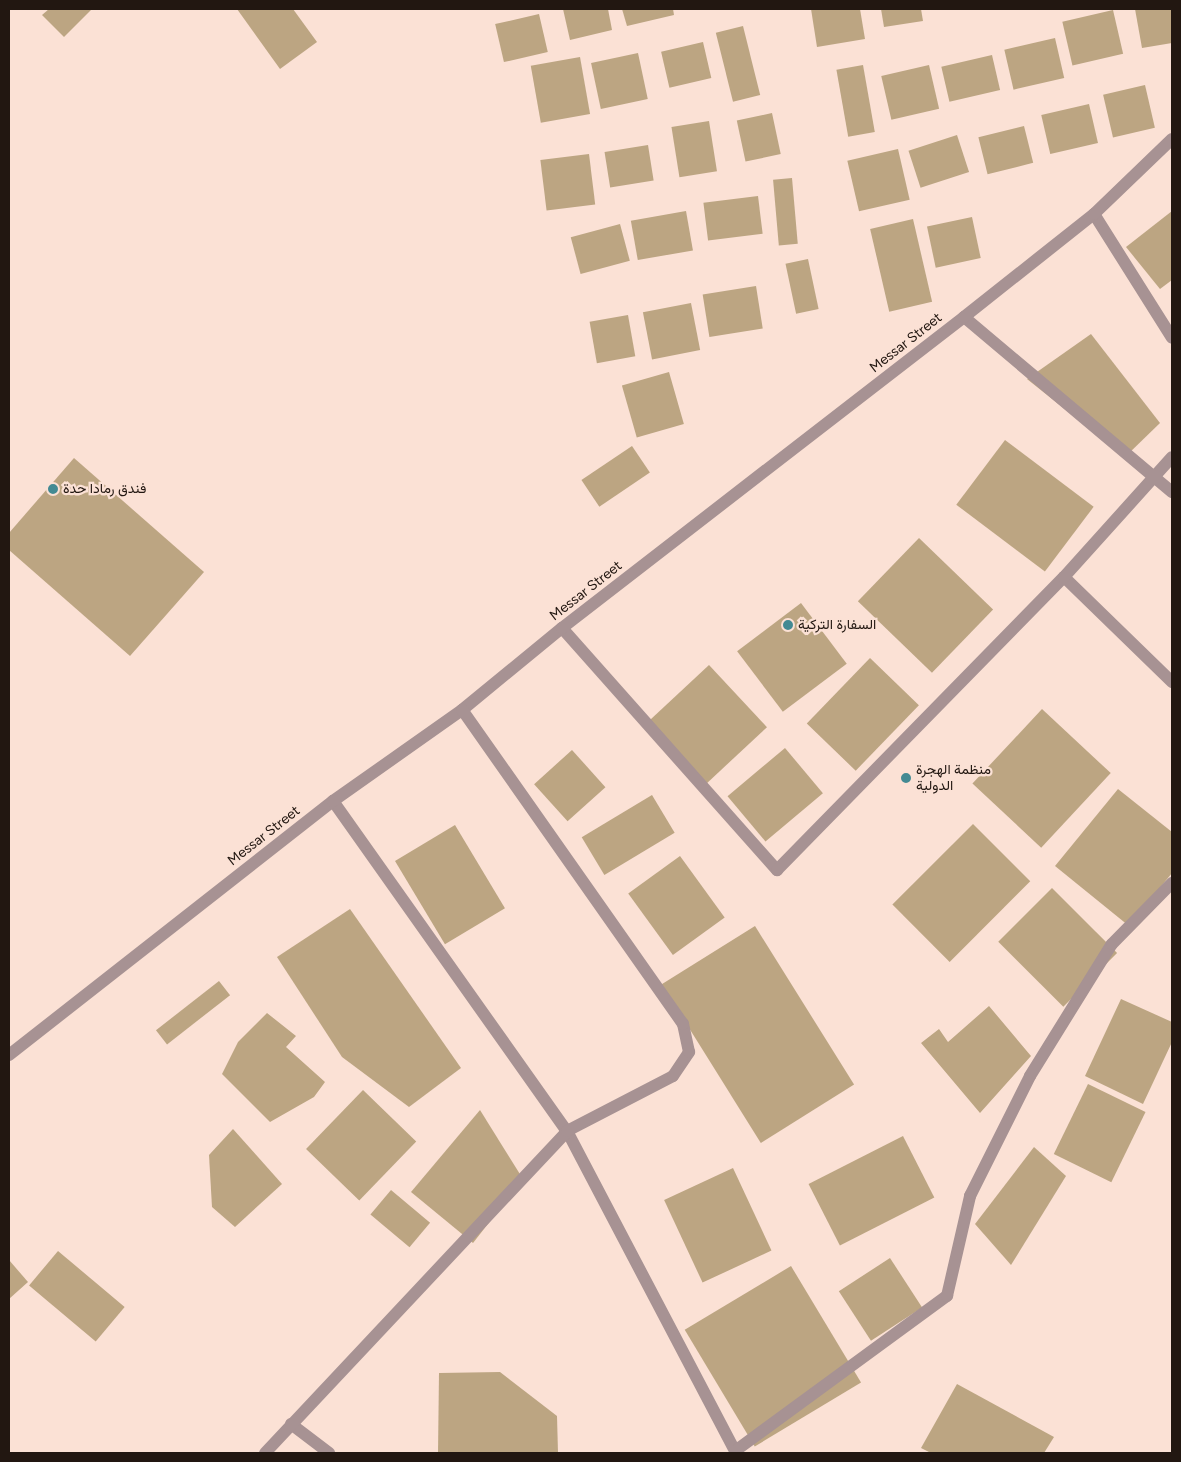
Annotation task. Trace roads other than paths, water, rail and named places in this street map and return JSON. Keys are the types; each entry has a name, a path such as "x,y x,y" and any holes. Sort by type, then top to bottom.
{"street":[{"name":"Messar Street","path":"9,1055 332,801 462,710 562,628 964,317 1094,214 1172,139"},
{"path":"1094,214 1172,338"},
{"path":"964,317 1172,492"},
{"path":"562,628 777,870 1064,577 1172,457"},
{"path":"1064,577 1172,682"},
{"path":"265,1453 567,1131 673,1076 689,1052 683,1024 462,710"},
{"path":"332,801 567,1131 736,1452 947,1296 970,1196 1030,1076 1112,944 1172,883"},
{"path":"292,1424 329,1453"}],"place":[{"name":"فندق رمادا حدة","path":"53,489"},
{"name":"السفارة التركية","path":"788,625"},
{"name":"منظمة الهجرة الدولية","path":"906,778"}]}
